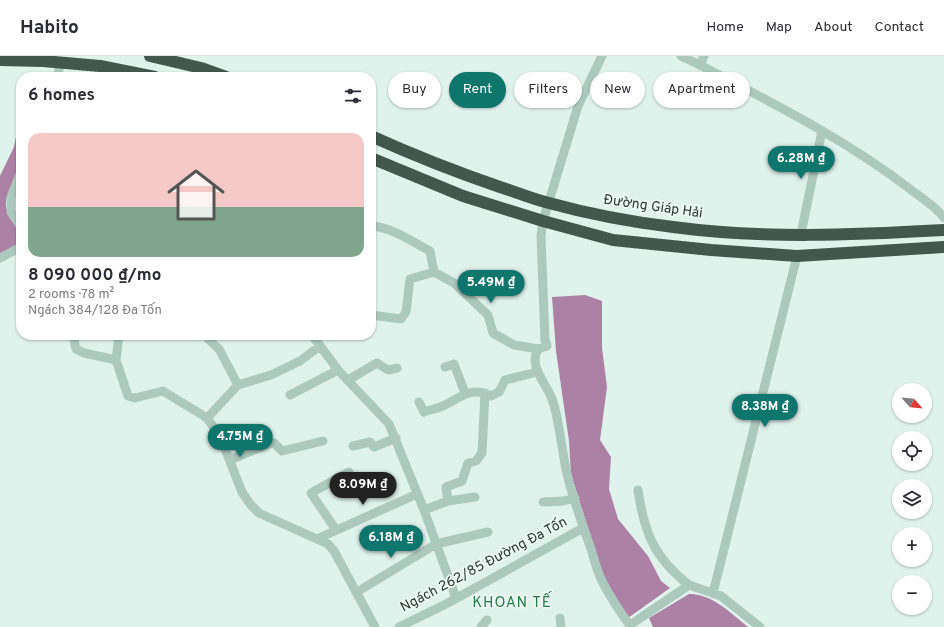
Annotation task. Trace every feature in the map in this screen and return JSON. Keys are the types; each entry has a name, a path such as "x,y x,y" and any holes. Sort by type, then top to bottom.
{"highway":[{"path":"150,56 212,72"},
{"path":"0,60 62,59 123,72"},
{"name":"Đường Giáp Hải","path":"376,138 421,159 548,203 604,216 674,227 744,233 853,235 944,230"},
{"path":"376,160 463,196 543,221 613,240 797,256 944,247"},
{"path":"744,233 744,252"},
{"path":"853,235 854,253"}],"street":[{"path":"376,316 401,319 406,312 410,279 434,272 454,283 488,315 493,333 514,345 538,349 547,346 545,340 541,236 543,221 578,106 602,56"},
{"path":"681,56 822,131 882,167 944,218"},
{"path":"700,65 704,56"},
{"path":"58,72 62,59"},
{"path":"801,234 822,131"},
{"path":"16,184 11,197 11,212 16,220"},
{"path":"376,226 392,232 430,251 434,272"},
{"path":"0,258 16,250"},
{"path":"713,593 797,256"},
{"path":"73,340 76,349 84,353 116,360"},
{"path":"118,340 116,360 128,396 135,398 163,391 207,418 220,436 242,492 250,504 259,513 319,538 332,547 375,627"},
{"path":"209,340 219,349 238,385"},
{"path":"316,340 338,370 389,424 396,438 401,455 424,510 456,598"},
{"path":"207,418 238,385 271,375 300,361 320,346"},
{"path":"538,349 536,354 537,372 554,403 567,475 601,580 614,604 630,626 689,585"},
{"path":"348,380 377,363 388,370 397,368"},
{"path":"445,367 454,364 465,393"},
{"path":"290,395 338,370"},
{"path":"419,402 424,412 439,408 465,393 485,393 491,396 500,392 505,380 537,372"},
{"path":"448,501 446,486 462,481 468,463 476,461 482,453 485,393"},
{"path":"353,446 370,442 374,447 396,438"},
{"path":"230,460 271,443 274,443 282,451 323,441"},
{"path":"336,530 311,493 349,472"},
{"path":"638,490 645,528 651,542 674,573 689,585 721,596 760,627"},
{"path":"319,538 417,494"},
{"path":"424,510 448,501 474,497"},
{"path":"543,502 575,498"},
{"name":"Ngách 262/85 Đường Đa Tốn","path":"399,627 456,598 583,528"},
{"path":"356,592 436,544 488,532"},
{"path":"416,619 420,627"}],"shaded area":[{"path":"16,137 16,177 7,196 6,207 16,226 16,246 0,256 0,176 14,147"},
{"path":"585,295 602,301 602,348 607,387 600,440 611,457 609,489 618,519 648,556 661,581 670,588 628,618 605,582 571,474 569,441 556,351 552,297"},
{"path":"689,594 705,597 721,605 748,627 653,627 649,618"}],"district":[{"name":"KHOAN TẾ","path":"512,603"}]}
